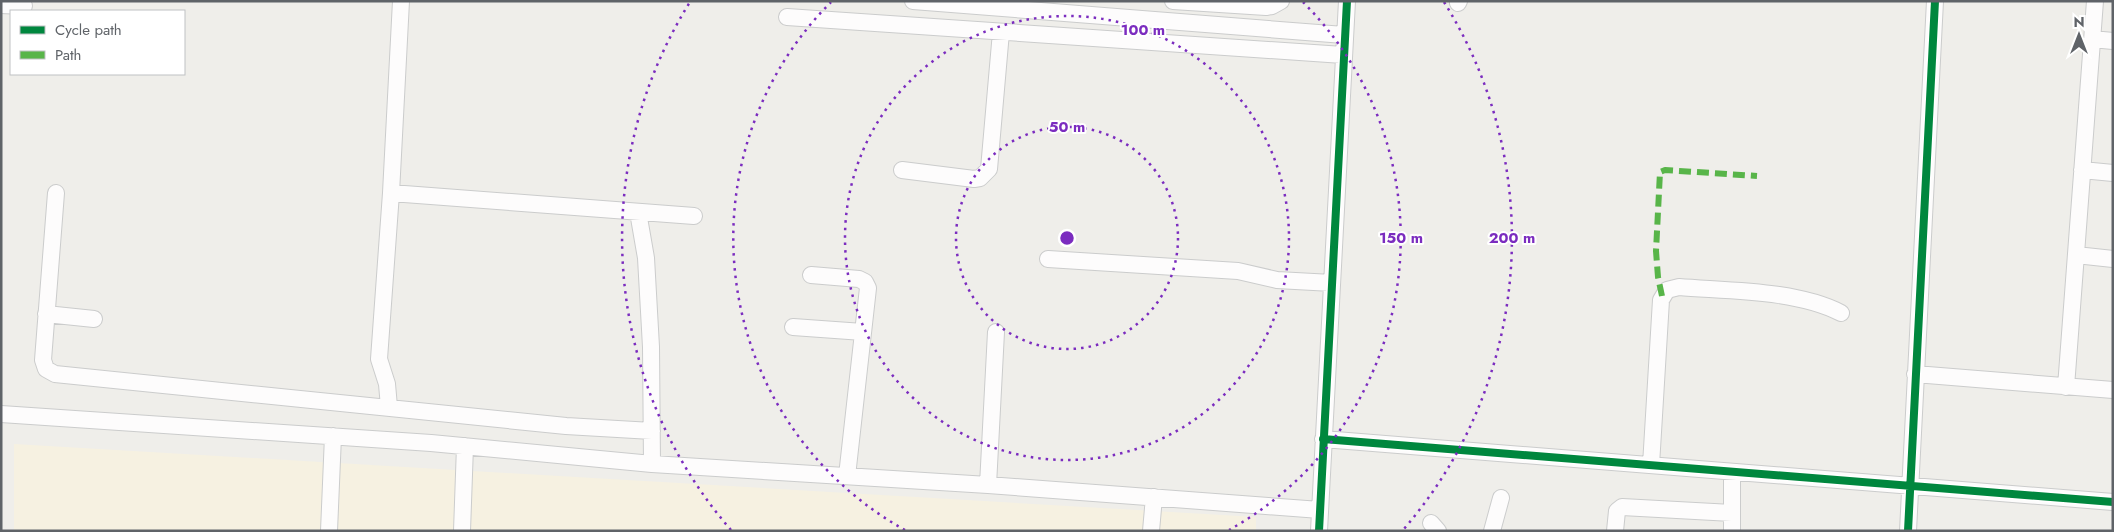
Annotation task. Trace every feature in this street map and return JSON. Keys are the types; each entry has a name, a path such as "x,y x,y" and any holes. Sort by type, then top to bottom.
{"street":[{"path":"389,407 387,384 379,359 391,193 401,1"},
{"path":"913,1 1344,35"},
{"path":"1173,1 1266,7 1281,1"},
{"path":"1319,531 1346,1"},
{"path":"1908,531 1935,1"},
{"path":"2066,387 2096,1"},
{"path":"1,5 24,6"},
{"path":"787,17 1343,55"},
{"path":"902,170 974,179 980,178 989,169 1001,32"},
{"path":"2092,39 2113,41"},
{"path":"2082,170 2113,173"},
{"path":"56,193 43,360 46,369 55,374 566,426 652,431"},
{"path":"391,193 694,216"},
{"path":"638,212 644,243 651,347 652,464"},
{"path":"2076,256 2113,259"},
{"path":"1048,259 1238,271 1277,280 1332,283"},
{"path":"811,276 860,279 865,282 868,291 847,476"},
{"path":"1651,465 1661,300 1667,290 1679,286 1795,297 1819,302 1841,313"},
{"path":"46,314 94,319"},
{"path":"793,327 863,332"},
{"path":"988,485 996,332"},
{"path":"1915,374 2113,390"},
{"path":"1,414 465,446 652,464 988,485 1320,510"},
{"path":"330,531 333,436"},
{"path":"1324,439 2113,502"},
{"path":"462,531 465,446"},
{"path":"1732,472 1732,531"},
{"path":"1151,531 1154,498"},
{"path":"1492,531 1500,498"},
{"path":"1615,531 1617,511 1622,507 1732,513"}],"sand":[{"path":"14,444 1256,517 1256,531 14,531"}],"marked path":[{"path":"1662,296 1656,251 1660,172 1665,170 1757,176"}],"cycle path":[{"path":"1319,531 1347,1"},
{"path":"1908,531 1935,1"},
{"path":"1323,439 2113,502"}]}
